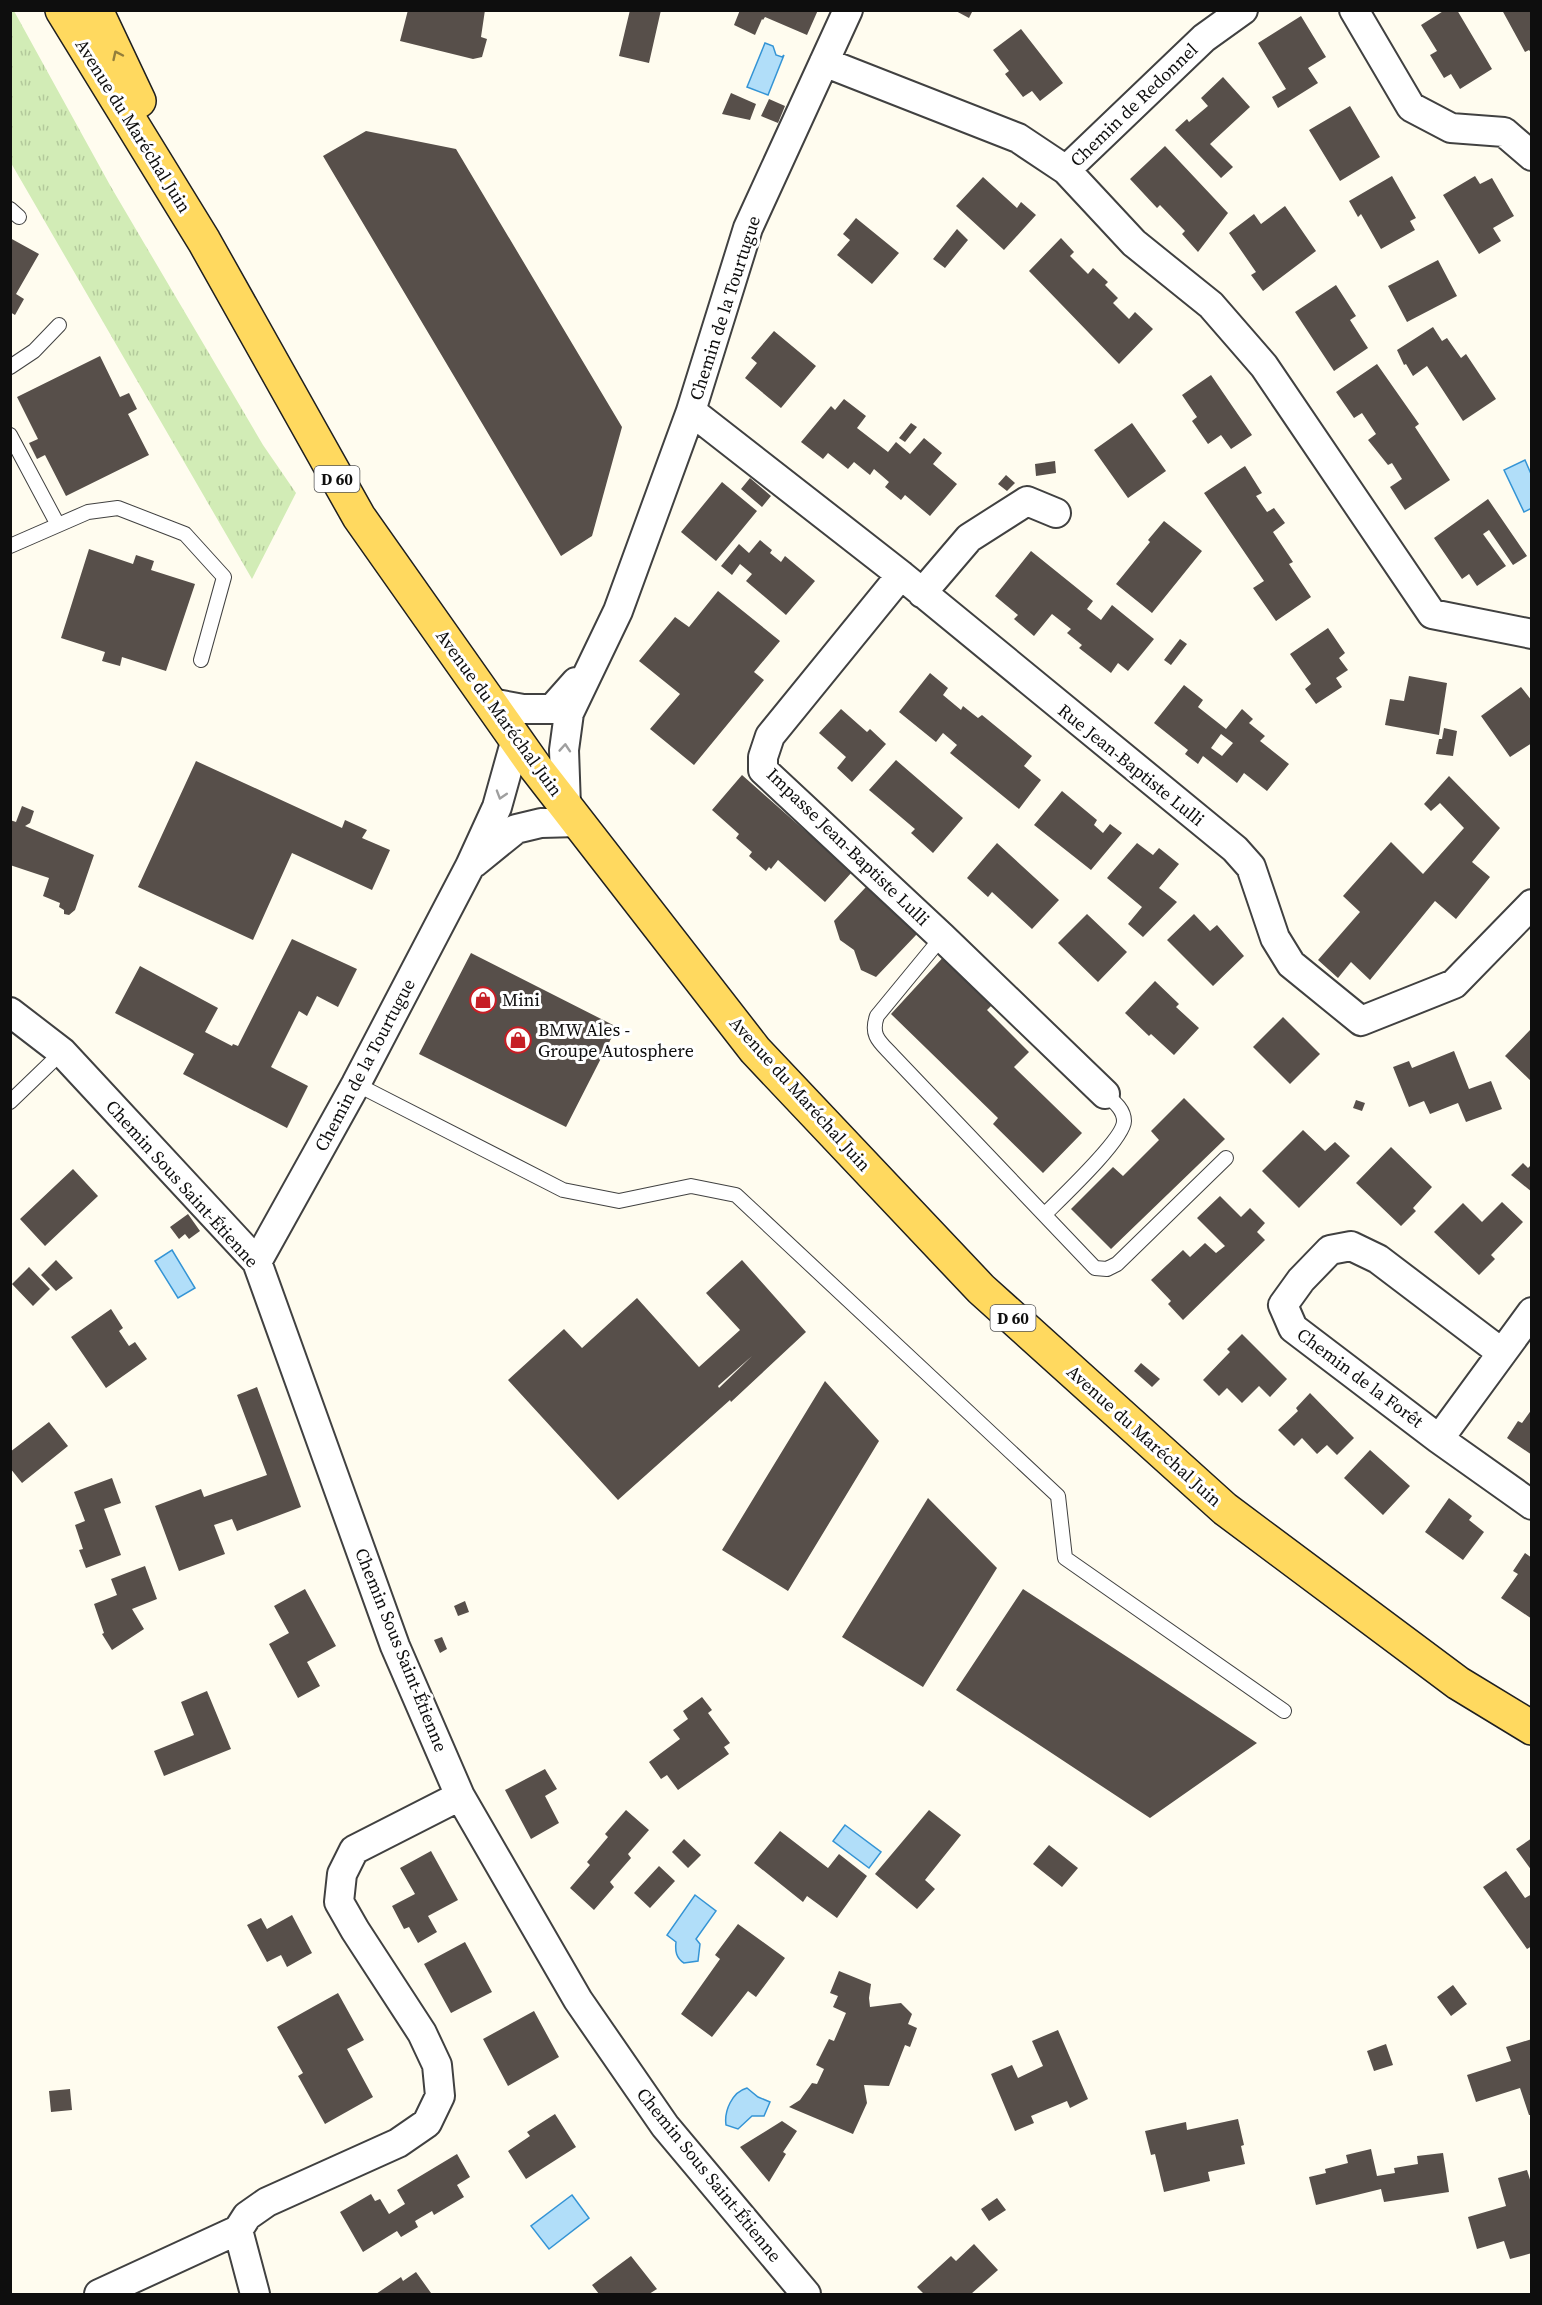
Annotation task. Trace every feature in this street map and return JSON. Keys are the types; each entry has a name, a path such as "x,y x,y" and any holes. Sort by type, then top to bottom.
{"main road":[{"name":"Avenue du Maréchal Juin","path":"62,10 204,241 358,517 516,739 755,1050 981,1289 1225,1509 1458,1683 1532,1728"},
{"name":"Avenue du Maréchal Juin","path":"96,10 204,241"}],"street":[{"name":"Chemin de la Tourtugue","path":"471,866 516,829 572,814 564,750 569,713 618,611 691,411 748,228 848,10"},
{"name":"Chemin de Redonnel","path":"824,62 1018,138 1066,170 1204,38 1243,10"},
{"path":"1354,10 1411,107 1450,128 1504,132 1532,156"},
{"path":"1066,170 1134,243 1211,305 1264,366 1432,614 1532,634"},
{"name":"Rue Jean-Baptiste Lulli","path":"691,411 912,584 1235,849 1251,867 1275,938 1291,964 1361,1021 1454,984 1532,904"},
{"path":"912,584 969,538 1028,501 1056,513"},
{"name":"Impasse Jean-Baptiste Lulli","path":"912,584 770,736 763,757 764,770 1105,1094"},
{"name":"Chemin de la Tourtugue","path":"491,703 523,709 552,709 583,675 618,611"},
{"name":"Chemin de la Tourtugue","path":"257,1262 356,1084 471,866 498,807 516,739"},
{"name":"Chemin Sous Saint-Étienne","path":"10,1012 62,1052 257,1262 395,1646 460,1796 578,2000 665,2126 802,2293"},
{"name":"Chemin de la Forêt","path":"1502,1353 1378,1259 1351,1246 1330,1250 1301,1280 1283,1305 1293,1328 1439,1439 1532,1505"},
{"name":"Chemin de la Forêt","path":"1439,1439 1532,1312"},
{"path":"99,2295 238,2230 247,2216 267,2202 398,2143 427,2123 440,2096 438,2065 422,2033 339,1902 342,1874 354,1850 460,1796"},
{"path":"238,2230 255,2295"}],"lane":[{"path":"10,367 34,351 59,325"},
{"path":"10,435 58,525"},
{"path":"10,546 88,512 118,508 185,534 224,577 201,660"},
{"path":"942,937 876,1016 873,1026 874,1034 1095,1268 1107,1269 1116,1264 1226,1158"},
{"path":"10,1102 62,1052"},
{"path":"356,1084 563,1190 619,1201 690,1186 736,1195 1058,1496 1065,1558 1284,1711"},
{"path":"1045,1215 1121,1131 1124,1121 1121,1112 1105,1094"}],"green space":[{"path":"10,11 14,11 111,187 263,445 296,493 252,579 11,163"}],"water":[{"path":"765,43 773,46 776,55 782,57 784,55 768,95 747,87"},
{"path":"1525,460 1531,474 1532,508 1524,512 1504,470"},
{"path":"172,1250 195,1288 178,1298 155,1261"},
{"path":"845,1825 881,1852 869,1868 833,1841"},
{"path":"695,1895 716,1911 696,1939 700,1944 698,1961 684,1963 677,1954 676,1942 667,1935"},
{"path":"747,2088 758,2097 770,2102 764,2116 752,2116 738,2129 726,2125 726,2114 730,2103 737,2094"},
{"path":"572,2195 589,2218 549,2249 531,2226"}],"building":[{"path":"408,10 445,12 446,10 485,10 481,37 487,39 482,57 473,59 400,41"},
{"path":"630,10 661,10 649,63 619,56"},
{"path":"740,10 818,10 807,35 765,17 755,35 734,25"},
{"path":"954,10 973,10 969,18"},
{"path":"1445,10 1457,10 1492,69 1460,89 1451,74 1444,78 1430,55 1437,51 1421,25"},
{"path":"1502,10 1532,10 1532,54 1529,50 1525,52"},
{"path":"1301,16 1326,57 1308,68 1318,83 1278,108 1272,97 1286,89 1258,43"},
{"path":"1021,29 1063,83 1040,101 1032,91 1023,97 1005,74 1009,71 993,50"},
{"path":"1223,77 1250,107 1210,144 1233,167 1221,178 1175,130 1187,119 1189,122 1208,106 1201,98"},
{"path":"731,93 756,104 750,120 722,114"},
{"path":"769,99 785,106 778,123 761,116"},
{"path":"1350,106 1380,157 1340,181 1309,130"},
{"path":"366,131 456,149 622,427 592,536 561,556 323,156"},
{"path":"1165,146 1228,213 1198,252 1182,234 1185,231 1160,205 1157,208 1130,179"},
{"path":"1392,176 1416,218 1410,221 1415,230 1381,249 1361,214 1358,217 1349,201"},
{"path":"1475,176 1480,184 1492,178 1514,216 1493,228 1501,241 1479,254 1443,195"},
{"path":"983,177 1017,208 1021,202 1036,215 1004,250 956,206"},
{"path":"1285,206 1316,251 1263,291 1251,275 1256,272 1229,233 1254,214 1261,224"},
{"path":"856,218 899,253 872,284 837,255 850,240 843,234"},
{"path":"957,229 968,240 945,268 933,259"},
{"path":"10,238 39,254 16,294 24,299 15,315 10,312"},
{"path":"1061,238 1074,252 1070,256 1088,274 1093,268 1108,282 1105,285 1118,298 1113,303 1129,319 1135,312 1153,329 1119,364 1029,271"},
{"path":"1438,260 1457,296 1407,322 1388,286"},
{"path":"1336,285 1356,316 1350,320 1368,348 1334,371 1295,312"},
{"path":"1433,327 1442,341 1447,338 1461,358 1466,354 1496,399 1463,421 1427,366 1413,376 1406,364 1404,365 1397,350"},
{"path":"774,331 816,366 781,408 745,378 757,363 751,358"},
{"path":"100,356 120,397 129,393 137,409 128,414 149,455 66,496 45,455 37,459 29,443 38,439 17,397"},
{"path":"1377,364 1419,424 1415,427 1450,480 1405,510 1390,487 1402,479 1392,463 1388,465 1368,440 1376,434 1362,413 1354,418 1336,392"},
{"path":"1211,375 1252,435 1231,449 1221,435 1208,444 1192,421 1197,417 1182,395"},
{"path":"844,399 866,416 857,428 888,452 896,442 910,454 924,438 942,453 933,464 957,484 930,516 905,495 901,500 885,487 889,482 874,469 870,475 854,462 848,469 828,453 823,459 801,442 831,406 835,410"},
{"path":"911,423 917,427 905,442 899,438"},
{"path":"1132,423 1166,471 1128,498 1094,450"},
{"path":"1055,461 1056,473 1036,476 1035,464"},
{"path":"1245,466 1262,493 1256,496 1267,512 1274,508 1285,523 1273,532 1293,562 1289,564 1311,597 1276,621 1253,588 1264,581 1204,493"},
{"path":"1006,475 1015,483 1007,491 998,484"},
{"path":"750,478 771,496 762,507 741,489"},
{"path":"722,482 757,511 716,561 681,532"},
{"path":"1488,499 1527,556 1513,565 1489,530 1483,534 1506,566 1477,586 1469,574 1462,579 1434,538"},
{"path":"1164,521 1202,551 1152,613 1116,584"},
{"path":"760,540 781,562 785,556 815,581 786,615 746,581 752,574 740,564 732,575 721,566 739,544 749,553"},
{"path":"89,549 133,564 136,555 154,561 151,570 195,584 166,671 122,657 120,666 102,661 105,652 61,638"},
{"path":"1031,551 1093,601 1087,609 1101,620 1112,605 1154,639 1128,671 1118,663 1111,673 1079,648 1082,645 1067,633 1071,629 1052,614 1034,636 1014,619 1018,615 995,596"},
{"path":"718,591 780,641 754,672 764,680 694,765 650,729 680,694 639,661 675,617 689,627"},
{"path":"1328,628 1345,653 1339,658 1348,670 1336,678 1342,687 1316,704 1305,689 1311,684 1290,654"},
{"path":"1180,639 1187,644 1171,665 1164,660"},
{"path":"930,673 948,688 943,695 961,710 963,706 978,718 982,715 1032,756 1024,766 1041,780 1019,809 950,753 957,745 943,733 936,742 899,712"},
{"path":"1409,676 1447,683 1439,735 1385,725 1390,699 1404,701"},
{"path":"1184,685 1203,700 1198,707 1226,729 1242,709 1253,719 1249,723 1265,736 1260,741 1289,764 1267,791 1244,773 1237,783 1203,756 1198,764 1185,754 1188,750 1154,723","holes":["1221,734 1233,743 1222,756 1211,748"]},
{"path":"1521,687 1532,701 1532,743 1510,757 1481,716"},
{"path":"841,709 867,732 870,729 886,744 852,782 837,768 846,757 819,733"},
{"path":"1444,728 1457,731 1453,756 1436,754"},
{"path":"896,760 963,818 933,853 911,833 915,829 869,790"},
{"path":"196,761 342,828 345,820 367,830 362,838 390,850 372,890 292,853 253,940 138,887"},
{"path":"742,775 852,872 825,902 778,860 771,869 769,867 766,871 749,856 752,852 736,838 739,834 712,810"},
{"path":"1449,776 1500,828 1472,862 1490,877 1456,919 1435,901 1370,980 1351,962 1338,978 1318,960 1360,912 1343,896 1391,842 1423,874 1464,828 1440,803 1431,811 1424,804"},
{"path":"1062,791 1097,820 1094,825 1103,833 1110,824 1122,833 1091,870 1034,825"},
{"path":"22,806 34,811 30,823 25,826 94,855 75,910 69,915 64,914 64,910 59,907 60,903 43,896 49,878 10,865 10,820 16,822"},
{"path":"997,843 1059,900 1032,929 992,892 988,897 967,878"},
{"path":"1137,843 1153,855 1159,848 1179,864 1159,888 1177,902 1143,937 1128,924 1142,907 1107,878"},
{"path":"866,887 917,934 876,977 861,970 854,950 840,940 834,921"},
{"path":"1087,914 1127,952 1098,982 1058,943"},
{"path":"1194,914 1210,931 1217,925 1244,956 1213,986 1167,940"},
{"path":"292,939 357,969 338,1007 317,996 307,1016 299,1011 271,1067 308,1086 287,1128 183,1074 194,1054 115,1013 140,966 218,1008 205,1032 232,1046 233,1044 238,1046"},
{"name":"BMW Ales - Groupe Autosphere","path":"471,953 617,1027 566,1127 419,1054"},
{"path":"947,953 997,1000 987,1010 1029,1052 1014,1067 1082,1133 1043,1173 993,1124 998,1118 891,1014"},
{"path":"1155,981 1179,1004 1176,1007 1199,1028 1174,1055 1151,1034 1149,1036 1125,1013"},
{"path":"1283,1017 1320,1054 1290,1084 1253,1047"},
{"path":"1532,1028 1532,1082 1505,1056"},
{"path":"1454,1051 1469,1089 1491,1081 1502,1109 1466,1122 1458,1103 1430,1114 1424,1101 1409,1107 1393,1067 1409,1061 1412,1068"},
{"path":"1184,1098 1225,1139 1111,1249 1071,1209 1113,1167 1123,1176 1159,1140 1151,1131"},
{"path":"1356,1100 1365,1103 1362,1111 1353,1108"},
{"path":"1303,1130 1325,1151 1335,1142 1350,1156 1299,1208 1262,1171"},
{"path":"1391,1147 1432,1187 1413,1208 1416,1211 1401,1226 1356,1183"},
{"path":"1523,1163 1528,1168 1532,1164 1532,1192 1511,1175"},
{"path":"73,1169 98,1196 45,1246 20,1219"},
{"path":"1220,1196 1241,1217 1250,1208 1265,1223 1257,1232 1265,1240 1183,1320 1168,1304 1171,1301 1151,1280 1183,1250 1190,1257 1205,1243 1216,1253 1225,1246 1197,1218"},
{"path":"1502,1202 1523,1222 1491,1255 1495,1259 1479,1275 1434,1232 1463,1203 1482,1222"},
{"path":"188,1214 200,1231 189,1239 185,1234 179,1239 170,1227"},
{"path":"56,1260 73,1278 56,1291 41,1275"},
{"path":"742,1260 806,1332 731,1402 730,1400 618,1500 508,1380 564,1329 582,1348 637,1298 699,1367 740,1330 706,1293","holes":["752,1356 719,1388 718,1386"]},
{"path":"29,1267 50,1289 33,1306 12,1284"},
{"path":"111,1309 123,1328 119,1331 129,1346 135,1342 147,1359 106,1388 71,1337"},
{"path":"1242,1334 1287,1379 1270,1397 1259,1386 1242,1403 1227,1388 1219,1396 1203,1380 1230,1352 1227,1349"},
{"path":"1141,1363 1160,1379 1152,1387 1134,1371"},
{"path":"825,1381 879,1441 788,1591 722,1550"},
{"path":"257,1387 301,1507 237,1531 232,1519 214,1525 225,1554 179,1571 155,1506 201,1489 204,1497 267,1475 237,1395"},
{"path":"1310,1393 1354,1438 1337,1455 1327,1445 1317,1454 1302,1438 1294,1446 1278,1430 1298,1411 1296,1408"},
{"path":"1532,1409 1532,1455 1507,1438 1518,1421 1522,1423"},
{"path":"49,1422 68,1446 22,1483 10,1468 10,1452"},
{"path":"1370,1450 1410,1486 1383,1515 1344,1478"},
{"path":"112,1478 121,1503 104,1509 121,1555 86,1568 79,1550 83,1549 75,1525 85,1521 74,1492"},
{"path":"928,1498 997,1568 923,1687 842,1637"},
{"path":"1449,1498 1472,1516 1469,1520 1484,1532 1463,1560 1425,1532"},
{"path":"1525,1553 1532,1558 1532,1619 1501,1598 1518,1574 1513,1571"},
{"path":"145,1566 157,1599 132,1609 144,1629 112,1650 102,1634 104,1633 94,1604 117,1595 111,1579"},
{"path":"305,1589 336,1646 307,1662 320,1686 298,1698 269,1644 289,1633 274,1606"},
{"path":"1023,1589 1257,1743 1150,1818 956,1690"},
{"path":"465,1601 469,1612 458,1616 454,1606"},
{"path":"442,1637 447,1649 440,1653 434,1640"},
{"path":"207,1691 231,1749 164,1776 154,1751 194,1735 181,1702"},
{"path":"702,1697 712,1710 708,1713 730,1743 724,1747 729,1754 678,1790 667,1775 661,1779 649,1762 680,1739 673,1730 688,1719 683,1711"},
{"path":"545,1769 557,1789 545,1796 559,1823 531,1839 505,1790"},
{"path":"626,1810 649,1830 628,1854 631,1858 610,1882 614,1887 594,1910 570,1888 590,1865 587,1862 608,1837 605,1834"},
{"path":"929,1810 961,1835 925,1880 935,1889 917,1909 875,1874"},
{"path":"780,1831 828,1868 839,1854 867,1876 837,1918 807,1896 803,1902 754,1863"},
{"path":"1532,1838 1532,1871 1516,1849"},
{"path":"684,1839 701,1855 688,1868 672,1852"},
{"path":"1049,1845 1078,1868 1062,1887 1033,1864"},
{"path":"431,1851 458,1900 428,1916 437,1932 418,1943 409,1927 404,1929 392,1906 415,1894 400,1868"},
{"path":"659,1866 675,1881 650,1908 634,1893"},
{"path":"1506,1871 1525,1898 1532,1894 1532,1946 1527,1949 1483,1887"},
{"path":"292,1915 312,1953 287,1967 281,1955 267,1962 247,1925 261,1918 267,1929"},
{"path":"738,1924 785,1958 756,1997 748,1991 712,2037 681,2014 720,1959 715,1955"},
{"path":"465,1942 492,1992 451,2013 424,1964"},
{"path":"839,1971 871,1984 870,2007 901,2003 912,2014 908,2024 917,2028 910,2047 905,2045 889,2086 864,2085 867,2103 853,2134 789,2107 800,2100 812,2083 817,2084 824,2069 816,2065 829,2039 834,2041 846,2013 833,2007 838,1996 830,1993"},
{"path":"1453,1985 1467,2004 1451,2016 1437,1997"},
{"path":"338,1993 364,2040 347,2049 373,2097 325,2124 298,2076 303,2073 277,2027"},
{"path":"534,2011 559,2057 508,2086 483,2039"},
{"path":"1058,2030 1088,2099 1070,2108 1067,2101 1031,2116 1034,2123 1015,2131 991,2074 1012,2065 1018,2078 1043,2066 1032,2041"},
{"path":"1532,2039 1532,2115 1529,2115 1520,2088 1476,2102 1467,2075 1511,2061 1506,2047"},
{"path":"1386,2044 1393,2065 1374,2071 1367,2051"},
{"path":"70,2089 72,2110 51,2112 49,2091"},
{"path":"555,2114 576,2147 526,2179 508,2151 530,2136 527,2132"},
{"path":"1238,2119 1244,2145 1241,2146 1245,2164 1208,2172 1210,2181 1164,2192 1155,2154 1151,2155 1145,2131 1186,2122 1187,2130"},
{"path":"782,2121 797,2131 783,2152 786,2154 769,2182 740,2147"},
{"path":"1371,2149 1377,2176 1395,2173 1394,2168 1418,2164 1417,2156 1443,2153 1449,2192 1384,2202 1381,2189 1316,2205 1309,2177 1326,2173 1325,2169 1348,2163 1346,2155"},
{"path":"457,2154 470,2177 457,2185 464,2197 434,2215 432,2211 415,2221 418,2227 401,2237 397,2231 363,2252 340,2212 371,2194 375,2201 380,2199 389,2214 405,2204 397,2190"},
{"path":"1527,2170 1532,2186 1532,2253 1510,2259 1504,2241 1477,2249 1468,2217 1506,2206 1498,2178"},
{"path":"997,2198 1006,2210 989,2221 981,2209"},
{"path":"974,2244 998,2270 971,2294 924,2294 917,2287 951,2256 956,2261"},
{"path":"631,2256 657,2289 649,2294 599,2294 592,2285"},
{"path":"416,2272 431,2293 376,2294 401,2277 403,2281"}],"place":[{"name":"Mini","path":"483,1000"},
{"name":"BMW Ales - Groupe Autosphere","path":"518,1040"}]}
